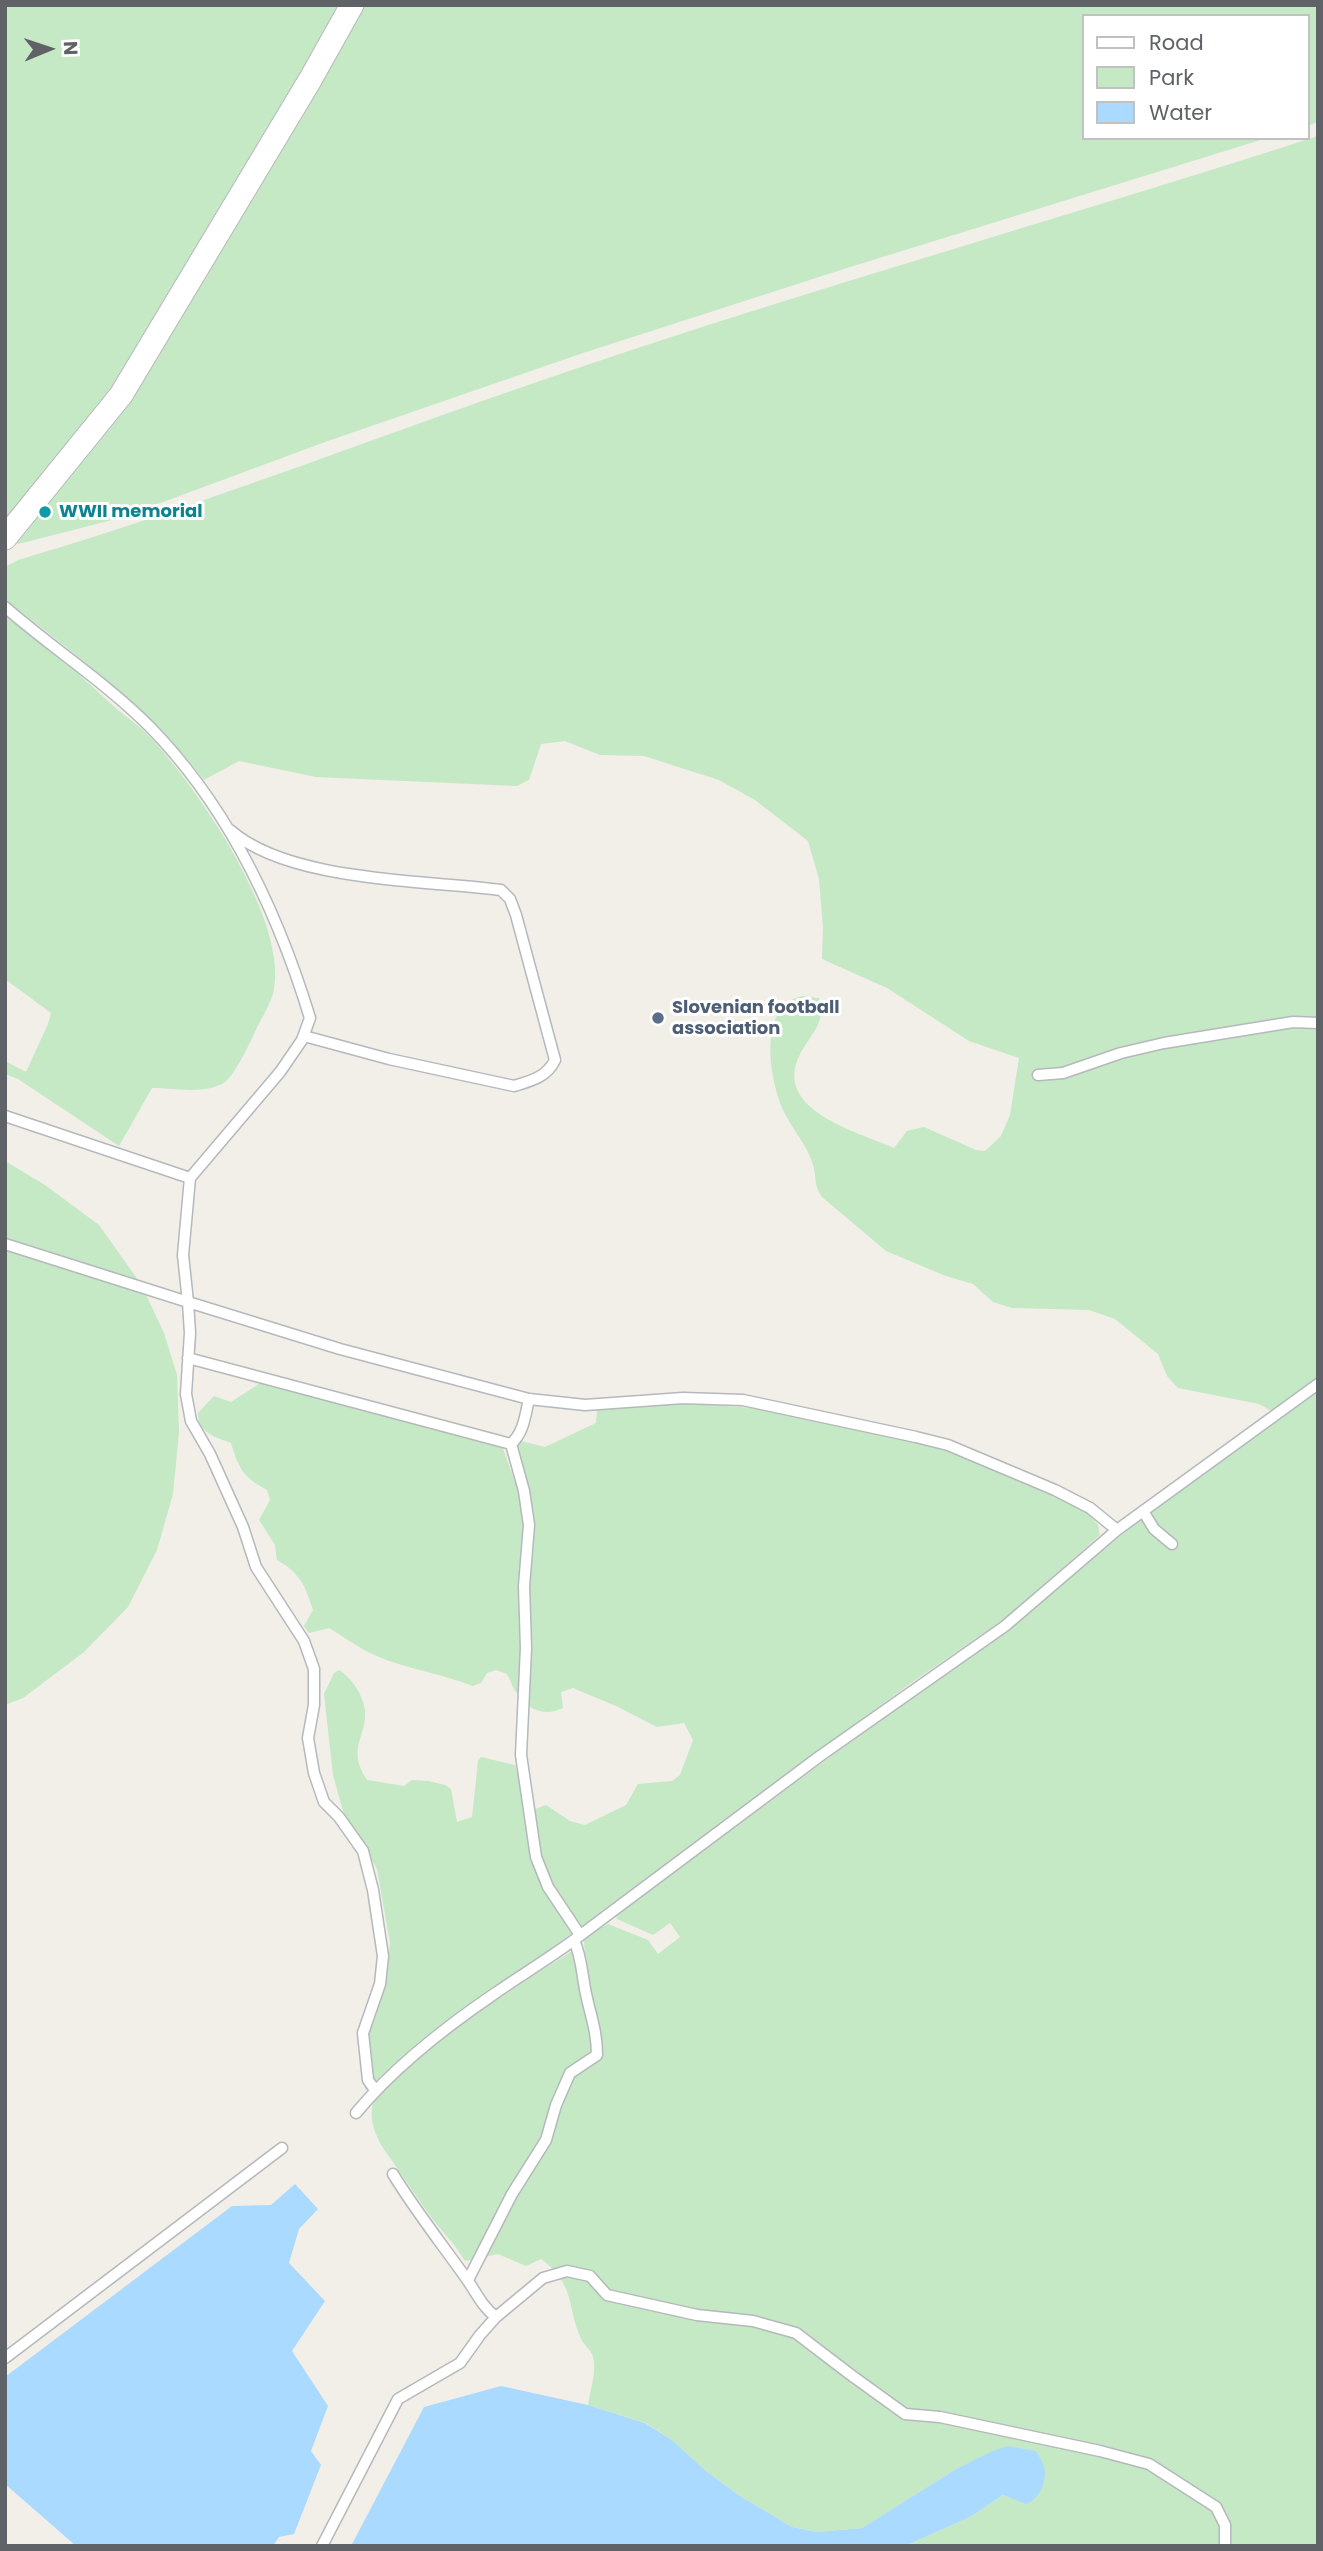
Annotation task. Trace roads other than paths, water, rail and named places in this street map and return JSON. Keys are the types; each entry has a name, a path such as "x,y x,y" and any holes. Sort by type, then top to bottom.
{"street":[{"path":"5,538 121,395 352,5"}],"lane":[{"path":"5,607 148,726 186,768 226,826 276,924 299,981 310,1018 304,1036 280,1072 190,1178 183,1255 188,1302 186,1394 191,1421 210,1454 243,1527 256,1567 304,1641 314,1669 314,1705 308,1738 314,1773 324,1802 339,1817 363,1851 373,1891 383,1956 380,1984 363,2033 368,2080 374,2090"},
{"path":"226,826 245,843 277,856 314,866 350,874 501,890 510,899 516,915 555,1060 551,1069 535,1080 514,1086 389,1059 304,1036"},
{"path":"1038,1075 1063,1073 1121,1053 1164,1042 1293,1022 1318,1023"},
{"path":"5,1116 190,1178"},
{"path":"5,1244 340,1349 529,1399 585,1405 683,1398 743,1401 843,1420 948,1445 1055,1490 1090,1508 1117,1530"},
{"path":"188,1358 512,1444"},
{"path":"356,2113 374,2090 434,2039 491,1996 546,1961 810,1764 1005,1626 1117,1530 1318,1384"},
{"path":"512,1444 524,1423 529,1399"},
{"path":"468,2280 512,2194 546,2140 556,2105 570,2073 597,2055 597,2033 587,1996 577,1937 548,1887 536,1857 521,1755 526,1648 524,1586 529,1525 512,1444"},
{"path":"1143,1511 1154,1529 1171,1544"},
{"path":"5,2358 282,2148"},
{"path":"393,2174 468,2280 485,2309 496,2317"},
{"path":"322,2546 398,2399 460,2363 496,2317 543,2278 567,2271 590,2276 607,2295 697,2315 752,2321 796,2333 905,2414 940,2417 1149,2464 1216,2507 1225,2525 1225,2546"}],"water":[{"path":"295,2184 318,2209 299,2229 289,2263 325,2301 292,2351 328,2406 311,2451 321,2465 294,2534 279,2537 273,2546 76,2546 5,2484 5,2377 232,2206 271,2205"},
{"path":"501,2386 588,2405 645,2423 672,2440 707,2472 740,2496 792,2527 817,2532 862,2528 956,2469 1007,2446 1036,2451 1044,2467 1045,2477 1038,2495 1031,2502 1026,2504 1003,2495 970,2517 905,2546 351,2546 424,2407"}],"place":[{"name":"WWII memorial","path":"45,512"},
{"name":"Slovenian football association","path":"658,1018"}]}
